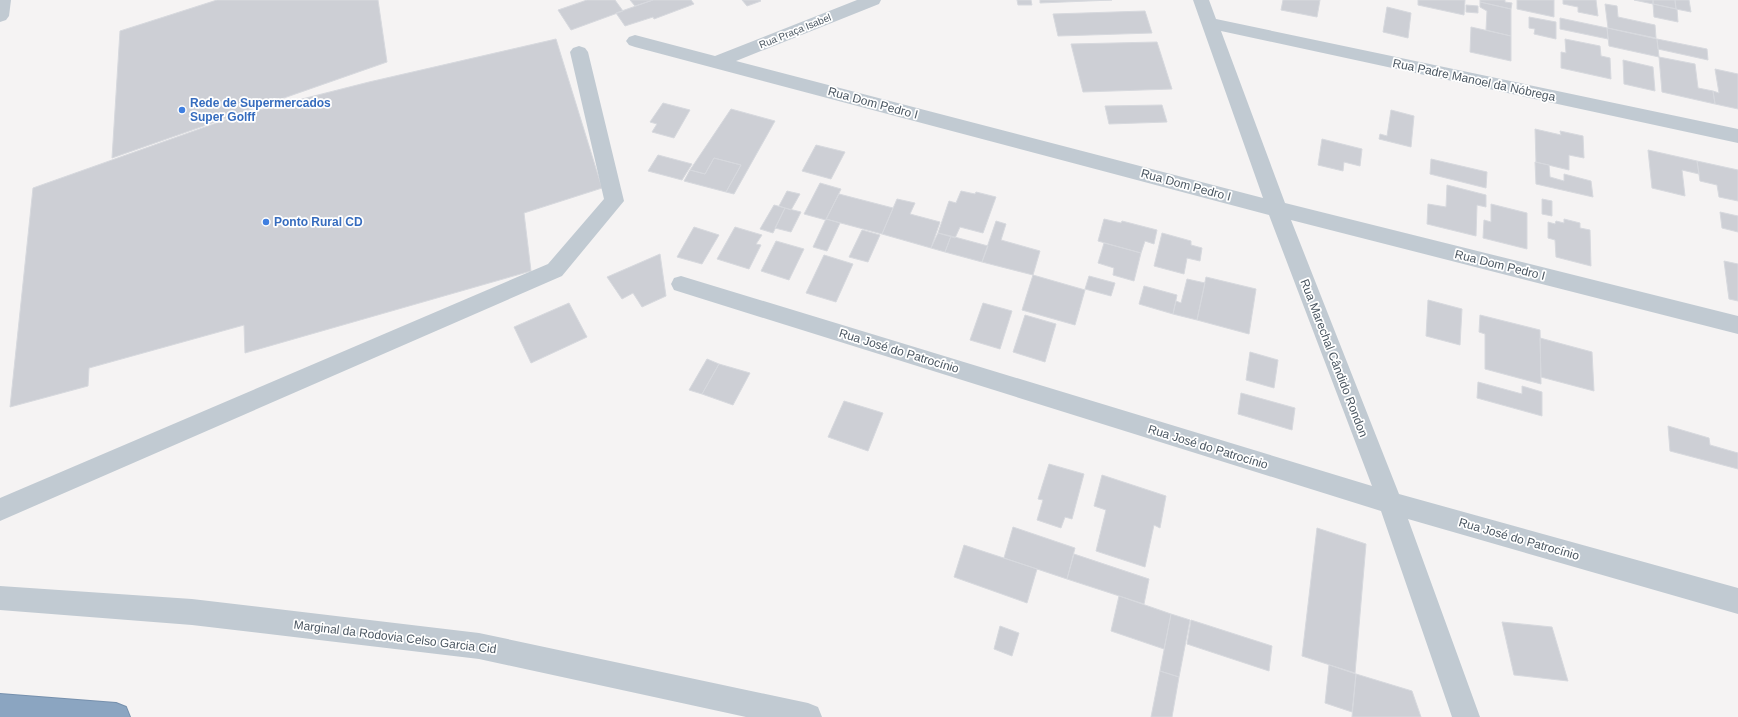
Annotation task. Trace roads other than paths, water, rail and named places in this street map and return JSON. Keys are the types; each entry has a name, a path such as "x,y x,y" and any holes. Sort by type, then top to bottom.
{"highway":[{"path":"0,708 116,717"}],"street":[{"path":"0,16 2,0"},
{"name":"Rua Praça Isabel","path":"717,62 873,0"},
{"name":"Rua Marechal Cândido Rondon","path":"1201,0 1277,209 1390,503 1466,717"},
{"name":"Rua Padre Manoel da Nóbrega","path":"1210,23 1738,136"},
{"name":"Rua Dom Pedro I","path":"635,41 1277,209 1738,325"},
{"path":"0,510 555,270 614,201 579,52"},
{"name":"Rua José do Patrocínio","path":"681,284 1390,503 1738,601"},
{"name":"Marginal da Rodovia Celso Garcia Cid","path":"0,598 192,612 480,646 808,717"}],"place":[{"name":"Rede de Supermercados Super Golff","path":"182,110"},
{"name":"Ponto Rural CD","path":"266,222"}]}
